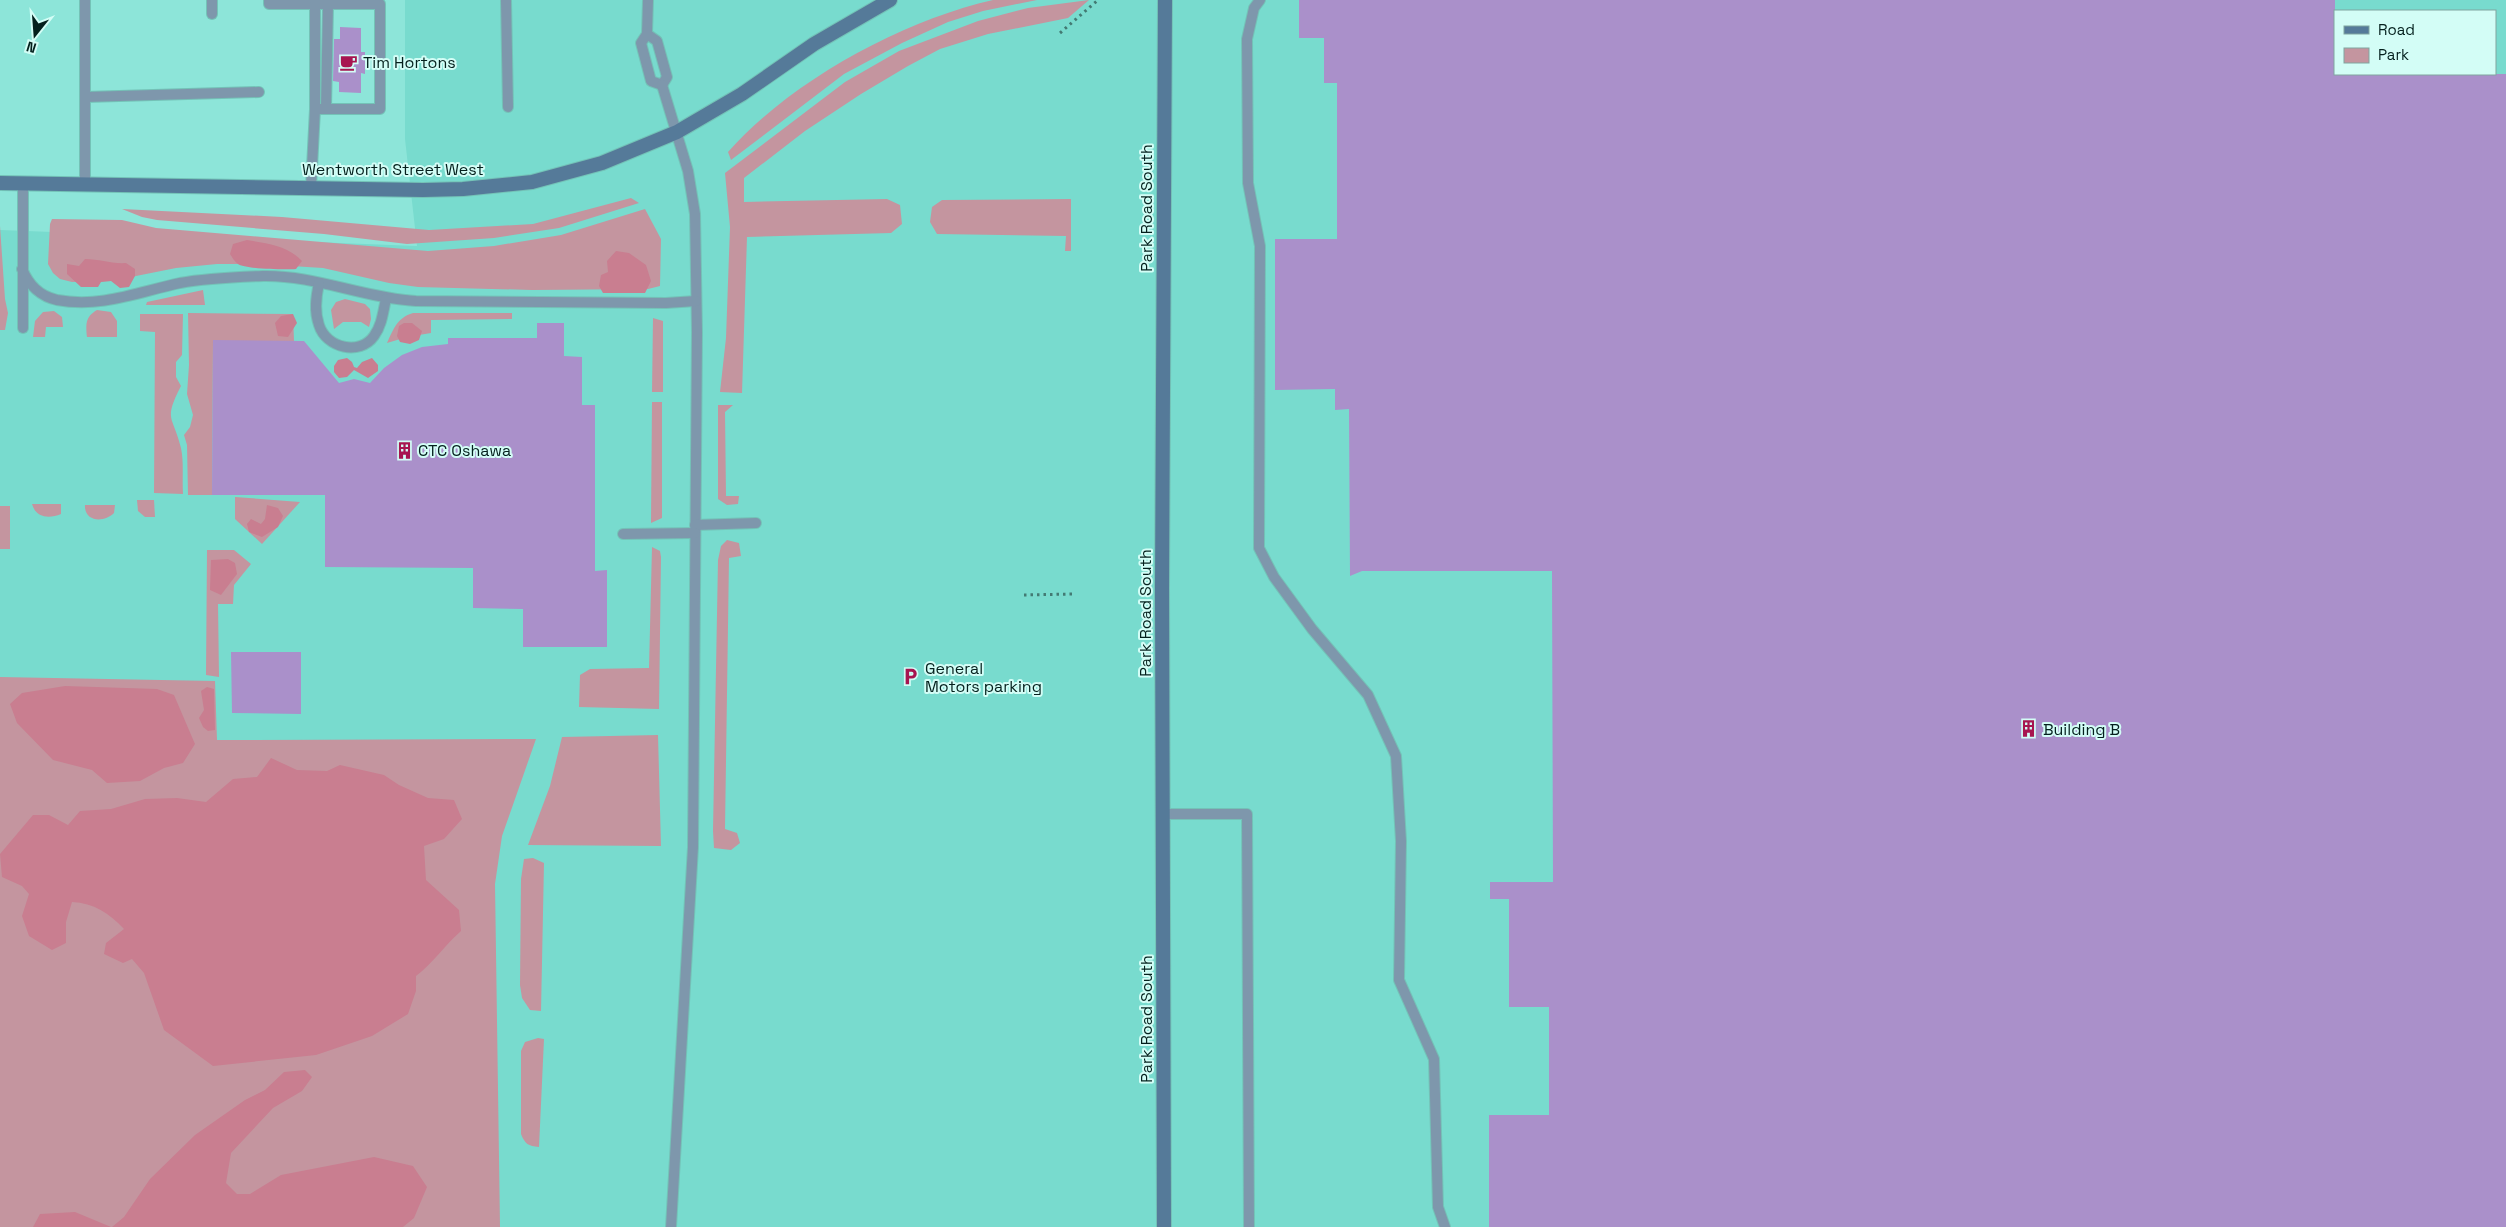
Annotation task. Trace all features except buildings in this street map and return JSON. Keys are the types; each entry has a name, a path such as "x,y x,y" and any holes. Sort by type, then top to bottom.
{"main road":[{"name":"Wentworth Street West","path":"0,183 423,190 463,189 532,182 602,163 677,132 742,94 814,44 890,0"},
{"name":"Park Road South","path":"1164,0 1164,1227"}],"lane":[{"path":"85,0 85,184"},
{"path":"212,0 212,14"},
{"path":"269,0 269,4 316,2 328,4 380,4 380,109 315,108"},
{"path":"506,0 508,106"},
{"path":"648,0 648,34 641,43 651,81 662,85"},
{"path":"1260,0 1254,8 1247,39 1248,183 1260,246 1259,548 1274,577 1312,629 1368,696 1396,756 1401,840 1399,980 1434,1059 1438,1207 1445,1227"},
{"path":"311,187 315,108 316,2"},
{"path":"326,109 328,4"},
{"path":"648,34 657,41 667,77 662,85 688,171 695,214 693,847 672,1227"},
{"path":"85,96 259,92"},
{"path":"23,183 23,328"},
{"path":"22,269 28,283 40,294 56,300 75,302 99,302 125,298 179,283 266,276 319,283 386,299 666,303 696,301"},
{"path":"319,283 316,297 319,326 326,338 337,345 349,348 360,347 374,337 379,328 386,299"},
{"path":"623,534 756,523"},
{"path":"1163,814 1247,814 1249,1227"}],"path":[{"path":"1060,32 1098,0"},
{"path":"1024,595 1074,594"}],"shaded area":[{"path":"405,0 2506,0 2506,1227 0,1227 0,230 417,246 405,139"},
{"path":"247,240 284,248 302,261 296,269 266,269 242,266 230,254 233,244"},
{"path":"616,251 629,253 646,265 651,281 645,293 603,293 599,286 601,275 608,272 607,261"},
{"path":"85,259 126,263 135,269 135,276 129,287 120,288 111,281 101,282 98,287 81,287 67,274 67,264 79,266"},
{"path":"293,314 297,323 288,337 278,336 275,323 281,316"},
{"path":"404,323 412,323 422,331 419,340 410,344 400,342 397,336 399,326"},
{"path":"347,358 357,368 362,362 372,358 378,365 378,371 368,378 354,370 347,377 339,378 334,372 334,366 338,360"},
{"path":"267,505 278,508 283,516 278,527 262,537 249,532 247,524 251,519 261,524 265,519"},
{"path":"228,559 235,563 237,574 221,595 210,590 211,560"},
{"path":"65,686 157,689 174,695 195,744 183,763 164,768 140,781 107,783 92,770 53,760 17,723 10,704 22,693"},
{"path":"207,687 214,689 215,730 208,731 203,727 199,718 204,710 201,691"},
{"path":"271,758 297,770 327,771 340,765 384,775 399,785 428,798 454,800 462,819 444,839 424,846 426,880 459,910 461,931 416,976 416,991 408,1014 372,1036 316,1055 213,1066 164,1030 144,973 132,959 123,963 104,954 106,943 124,929 113,918 87,904 72,902 66,922 66,943 52,950 29,936 22,916 29,894 22,886 2,877 0,854 33,815 49,815 68,825 80,811 111,809 145,799 177,798 206,802 233,779 257,777"},
{"path":"305,1070 312,1077 302,1091 273,1108 231,1153 226,1183 237,1194 250,1194 281,1175 374,1157 413,1166 427,1187 414,1218 403,1227 112,1227 124,1217 150,1179 195,1135 245,1100 265,1090 284,1072"},
{"path":"75,1212 111,1227 33,1227 40,1214"}],"green space":[{"path":"993,0 1037,0 983,11 948,22 902,43 844,74 731,160 728,152 754,126 783,101 815,78 885,39 958,10"},
{"path":"1089,0 1068,18 988,34 940,49 861,94 805,131 744,178 744,202 887,199 900,205 902,224 891,233 747,237 742,393 720,392 726,338 730,227 725,173 845,82 899,51 978,21 1028,8"},
{"path":"631,198 639,203 559,228 494,238 407,244 324,234 157,220 142,217 122,209 282,217 429,230 533,224"},
{"path":"1071,199 1071,251 1065,251 1066,236 937,234 930,222 932,207 942,200"},
{"path":"645,209 661,239 660,286 648,289 532,290 418,287 389,283 323,268 259,264 217,264 176,268 111,281 72,282 60,279 53,273 48,264 50,224 52,219 122,220 156,228 428,251 494,246 561,235"},
{"path":"0,226 5,299 8,313 5,330 0,330"},
{"path":"203,290 205,305 146,305 147,302"},
{"path":"345,299 365,304 370,309 371,319 369,327 361,322 343,322 334,329 331,310 336,302"},
{"path":"97,310 111,312 117,321 117,337 87,337 88,318"},
{"path":"54,311 62,317 63,327 46,327 45,337 33,337 35,321 43,312"},
{"path":"188,313 293,314 294,341 213,341 212,495 188,495 187,445 184,435 190,427 193,415 187,394 189,365"},
{"path":"413,313 512,313 512,319 431,320 431,333 387,343 394,328 400,321"},
{"path":"140,314 183,314 182,355 176,362 176,377 181,386 172,406 171,418 182,453 183,494 154,493 155,332 140,331"},
{"path":"653,318 663,321 663,392 652,392"},
{"path":"652,402 662,402 662,518 651,523"},
{"path":"718,405 733,405 725,412 726,496 739,496 738,504 727,505 718,499"},
{"path":"235,497 300,502 262,544 235,519"},
{"path":"137,500 154,500 155,517 145,517 138,511"},
{"path":"32,504 61,504 61,514 52,517 40,515"},
{"path":"85,505 115,505 114,513 105,518 91,518 86,511"},
{"path":"0,506 10,506 10,549 0,549"},
{"path":"727,540 739,543 741,556 729,558 725,829 737,833 740,843 731,850 714,848 713,831 718,560 721,546"},
{"path":"652,547 660,551 661,557 659,709 579,707 580,675 590,669 649,668"},
{"path":"207,550 234,550 251,564 234,585 233,604 218,604 219,677 206,675"},
{"path":"0,677 215,681 217,740 536,739 502,836 495,884 500,1227 0,1227"},
{"path":"658,735 661,846 528,845 550,786 562,737"},
{"path":"533,858 544,863 541,1011 530,1010 522,998 520,985 521,879 524,859"},
{"path":"538,1038 544,1039 539,1147 527,1144 521,1134 521,1051 525,1042"}],"place":[{"name":"Tim Hortons","path":"349,62"},
{"name":"CTC Oshawa","path":"404,450"},
{"name":"General Motors parking","path":"911,677"},
{"name":"Building B","path":"2029,729"}]}
